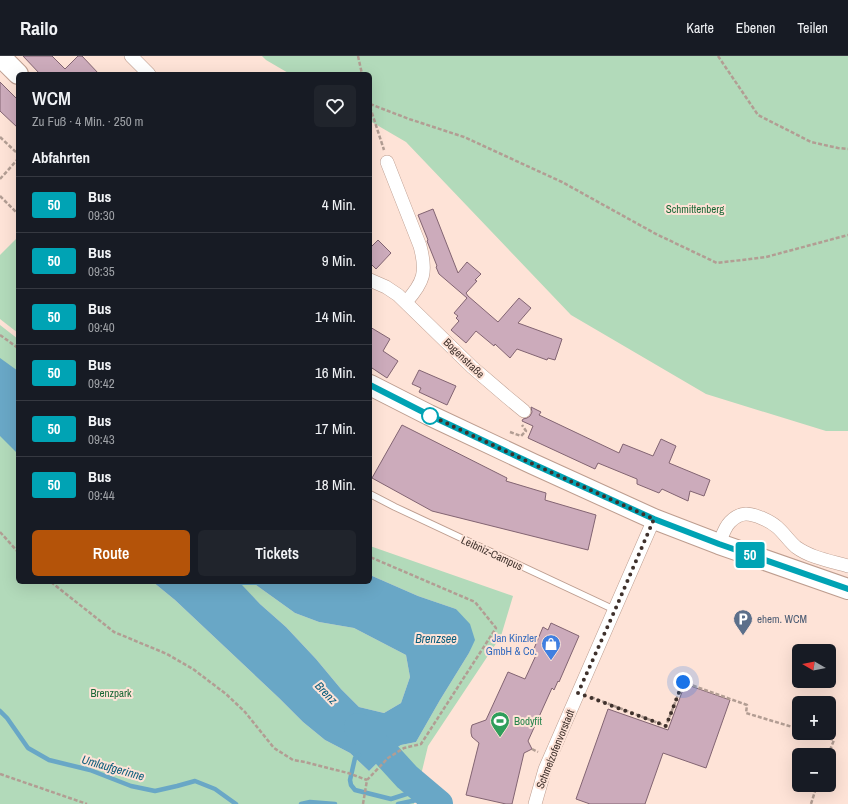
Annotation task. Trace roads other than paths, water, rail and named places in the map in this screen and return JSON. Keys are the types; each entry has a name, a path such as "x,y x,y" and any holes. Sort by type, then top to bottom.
{"main road":[{"path":"0,56 16,72"},
{"path":"372,386 429,415 654,519 719,544 848,589"}],"street":[{"path":"131,56 147,72"},
{"path":"387,162 424,259 422,281 416,291 406,302"},
{"name":"Bogenstraße","path":"372,281 392,290 477,371 524,411"},
{"path":"719,544 730,522 738,516 746,514 757,516 768,521 777,527 796,547 806,552 848,566"},
{"name":"Schmelzofenvorstadt","path":"535,804 545,769 654,519"}],"lane":[{"name":"Leibniz-Campus","path":"372,495 615,610"}],"water":[{"path":"0,358 16,370 16,452 0,436"},
{"name":"Brenzsee","path":"372,576 418,596 456,609 470,624 475,640 469,653 416,742 401,745 386,754 369,771 350,753 325,740 303,722 175,600 155,584 372,584","holes":["242,585 256,585 295,613 319,622 354,628 406,655 410,677 401,703 384,713 359,707 286,627 260,604"]}],"waterway":[{"name":"Umlaufgerinne","path":"0,711 7,718 28,748 49,760 90,770 131,786 155,791 195,781 215,789 236,804"},
{"name":"Brenz","path":"358,727 407,777 439,804"},
{"path":"359,755 355,758 350,780 351,785 355,790 391,799 422,789"},
{"name":"Umlaufgerinne","path":"398,804 431,797"},
{"name":"Umlaufgerinne","path":"301,804 310,802 335,804"}],"place":[{"name":"ehem. WCM","path":"743,636"},
{"name":"Jan Kinzler GmbH & Co.","path":"551,661"},
{"name":"Bodyfit","path":"500,738"}],"park label":[{"name":"Schmittenberg","path":"695,209"},
{"name":"Brenzpark","path":"111,693"}]}
